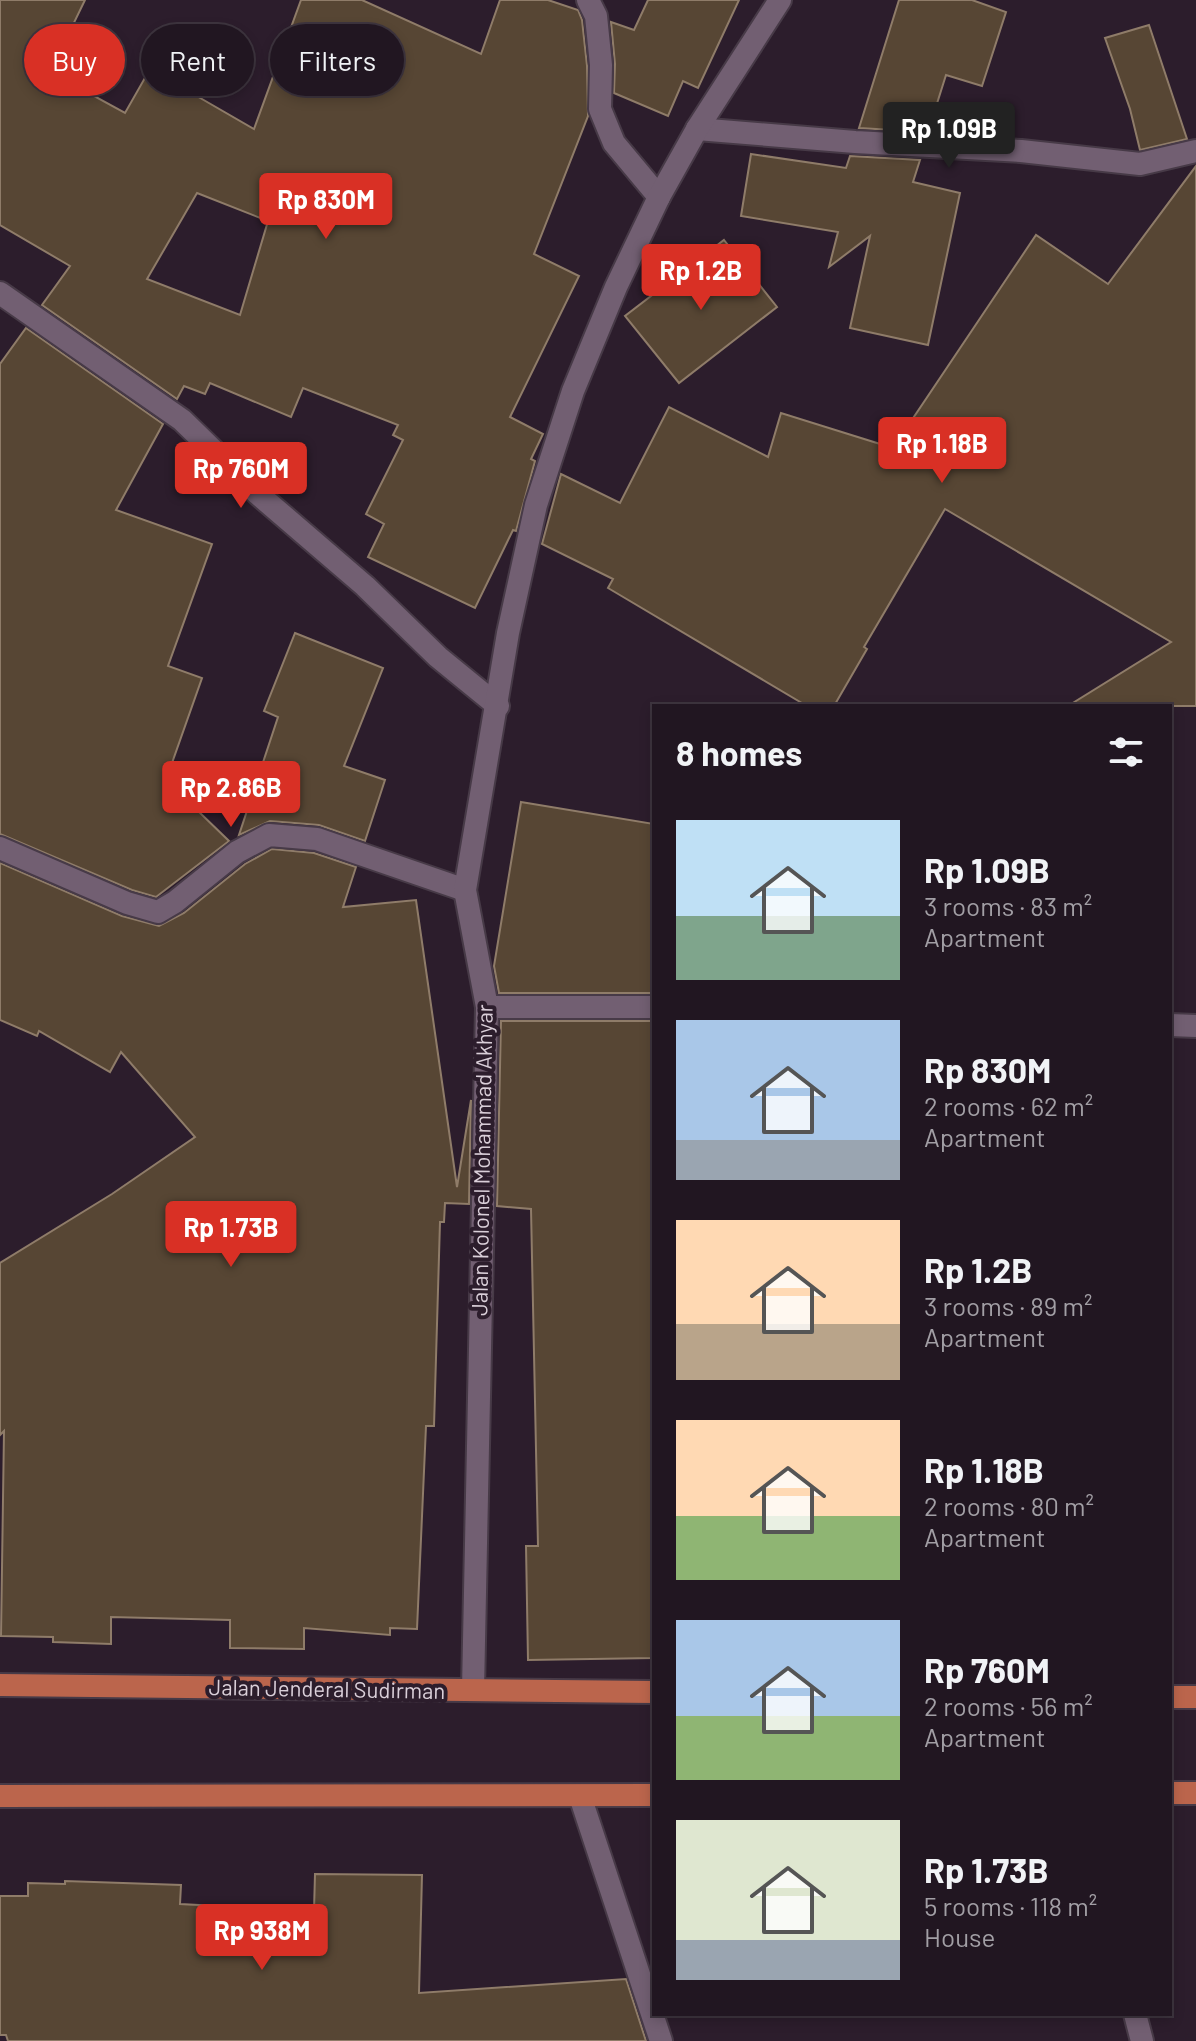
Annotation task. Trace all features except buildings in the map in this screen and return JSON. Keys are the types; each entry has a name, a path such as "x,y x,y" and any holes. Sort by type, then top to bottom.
{"main road":[{"name":"Jalan Jenderal Sudirman","path":"0,1685 652,1692"},
{"path":"1172,1697 1196,1697"},
{"path":"1172,1793 1196,1793"},
{"path":"0,1796 652,1795"}],"street":[{"path":"588,0 596,16 601,65 600,109 614,143 659,197"},
{"name":"Jalan Kolonel Mohammad Akhyar","path":"473,1690 487,1007 465,890 508,633 536,505 573,391 616,287 659,197 697,129 780,0"},
{"path":"697,129 1021,151 1140,164 1196,151"},
{"path":"0,293 182,420 258,494 365,586 438,657 498,706"},
{"path":"0,848 127,903 158,912 237,852 269,835 317,839 465,890"},
{"path":"487,1007 652,1007"},
{"path":"1172,1025 1196,1026"},
{"path":"580,1796 652,2014"},
{"path":"653,2016 661,2041"},
{"path":"1136,2016 1142,2041"}]}
